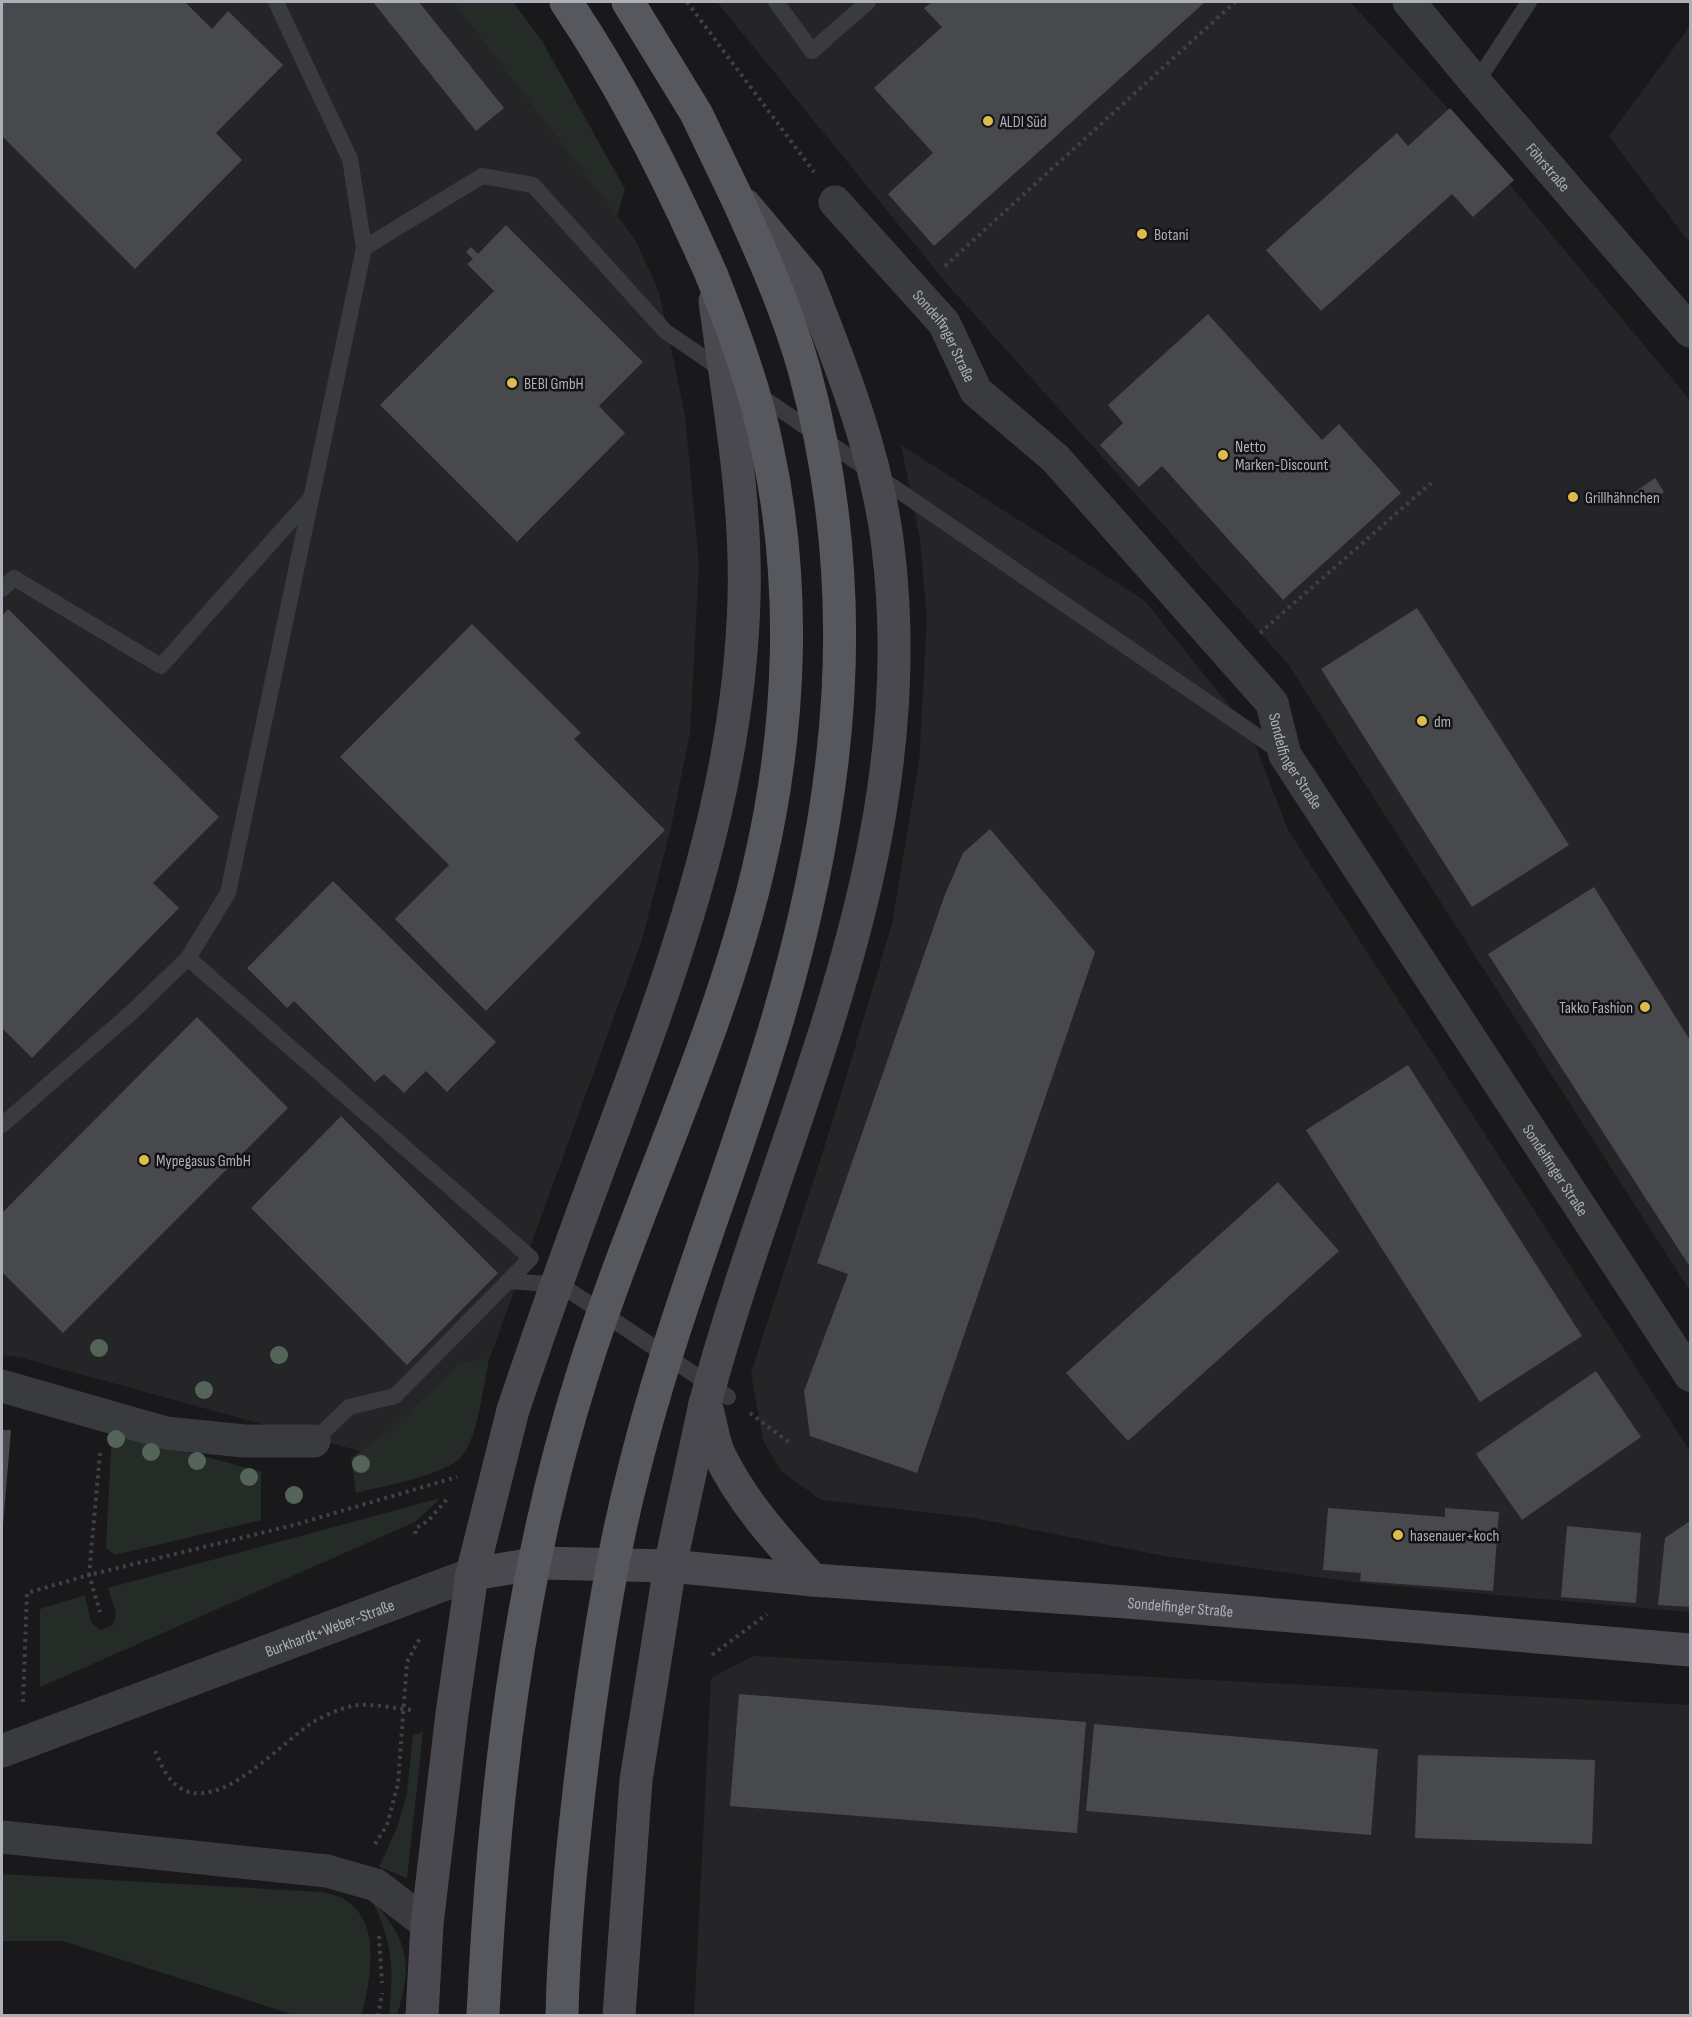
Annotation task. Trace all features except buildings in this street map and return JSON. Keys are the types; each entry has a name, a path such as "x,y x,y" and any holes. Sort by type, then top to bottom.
{"main road":[{"path":"562,2016 563,1957 578,1794 605,1607 621,1526 660,1377 778,1018 815,872 838,727 841,656 840,575 833,507 820,439 795,344 772,276 696,113 628,2"},
{"path":"483,2016 490,1904 505,1752 533,1566 552,1480 598,1328 713,1018 738,941 759,866 782,725 787,591 781,521 767,446 751,383 712,276 638,120 571,9"},
{"path":"619,2016 636,1780 670,1566 688,1479 717,1400 739,1290 833,1012 852,945 884,794 890,747 896,646 888,545 876,481 842,370 807,279 735,194"},
{"path":"422,2016 427,1924 472,1574 513,1410 565,1260 666,987 706,859 726,772 740,667 744,549 741,503 712,276"},
{"path":"717,1400 718,1451 737,1487 766,1526 813,1580"},
{"name":"Burkhardt+Weber-Straße","path":"472,1574 541,1563 670,1566"},
{"name":"Sondelfinger Straße","path":"670,1566 813,1580 1127,1602 1690,1650"}],"street":[{"name":"Föhrstraße","path":"1409,2 1690,331"},
{"name":"Sondelfinger Straße","path":"835,202 944,323 976,391 1055,458 1272,703 1285,755 1690,1375"},
{"path":"2,1386 103,1417 166,1433 244,1441 314,1441"},
{"name":"Burkhardt+Weber-Straße","path":"12,1748 472,1574"},
{"path":"2,1837 327,1870 376,1885 427,1924"}],"lane":[{"path":"2,1125 132,1012 188,958 228,893 364,248 350,159 276,2"},
{"path":"776,2 812,51 868,2"},
{"path":"1476,83 1529,2"},
{"path":"364,248 482,176 533,185 664,331 1285,755"},
{"path":"2,589 14,578 162,666 311,497"},
{"path":"188,958 531,1258 395,1396 349,1407 314,1441"},
{"path":"508,1281 561,1285 717,1400"}],"path":[{"path":"687,2 835,202"},
{"path":"916,292 1235,2"},
{"path":"1232,657 1431,483"},
{"path":"717,1400 790,1443"},
{"path":"100,1612 89,1575 103,1417"},
{"path":"453,1485 464,1471"},
{"path":"12,1748 27,1593 89,1575 294,1525 457,1478"},
{"path":"415,1534 416,1528 428,1521 447,1501 450,1493"},
{"path":"712,1655 813,1580"},
{"path":"403,1709 407,1662"},
{"path":"154,1751 170,1780 184,1789 199,1792 218,1790 236,1783 314,1722 355,1705 422,1711"}],"shaded area":[{"path":"2,2 453,2 635,239 659,292 685,415 699,565 690,733 670,832 642,940 477,1393 410,1465 22,1358 2,1355"},
{"path":"453,2 513,2 542,41 625,189 617,216"},
{"path":"717,2 1350,2 1514,180 1510,185 1690,400 1690,1291 1288,664 947,284"},
{"path":"1690,26 1690,243 1609,136"},
{"path":"901,445 1144,600 1250,731 1288,830 1690,1451 1690,1612 1360,1583 1165,1556 975,1518 821,1500 781,1471 763,1440 751,1373 834,1117 892,924 919,763 927,619 920,540"},
{"path":"489,1359 475,1428 465,1453 458,1460 436,1472 356,1493 351,1458 385,1434 460,1363"},
{"path":"112,1431 261,1472 261,1520 115,1555 106,1548"},
{"path":"441,1498 415,1522 40,1687 40,1609 85,1595 91,1622 100,1630 113,1625 116,1613 108,1588"},
{"path":"753,1656 1690,1705 1690,2015 694,2016 711,1678"},
{"path":"423,1732 407,1878 379,1867 397,1828 407,1793 413,1735"},
{"path":"2,1874 321,1892 335,1895 347,1901 366,1925 371,1955 362,2015 294,2015 63,1941 2,1941"},
{"path":"372,1900 393,1928 404,1953 405,1981 397,2015 389,2015 390,1956 384,1930"}],"place":[{"name":"ALDI Süd","path":"988,121"},
{"name":"Botani","path":"1142,234"},
{"name":"BEBI GmbH","path":"512,383"},
{"name":"Netto Marken-Discount","path":"1223,455"},
{"name":"Grillhähnchen","path":"1573,497"},
{"name":"dm","path":"1422,721"},
{"name":"Takko Fashion","path":"1645,1007"},
{"name":"Mypegasus GmbH","path":"144,1160"},
{"name":"hasenauer+koch","path":"1398,1535"}]}
